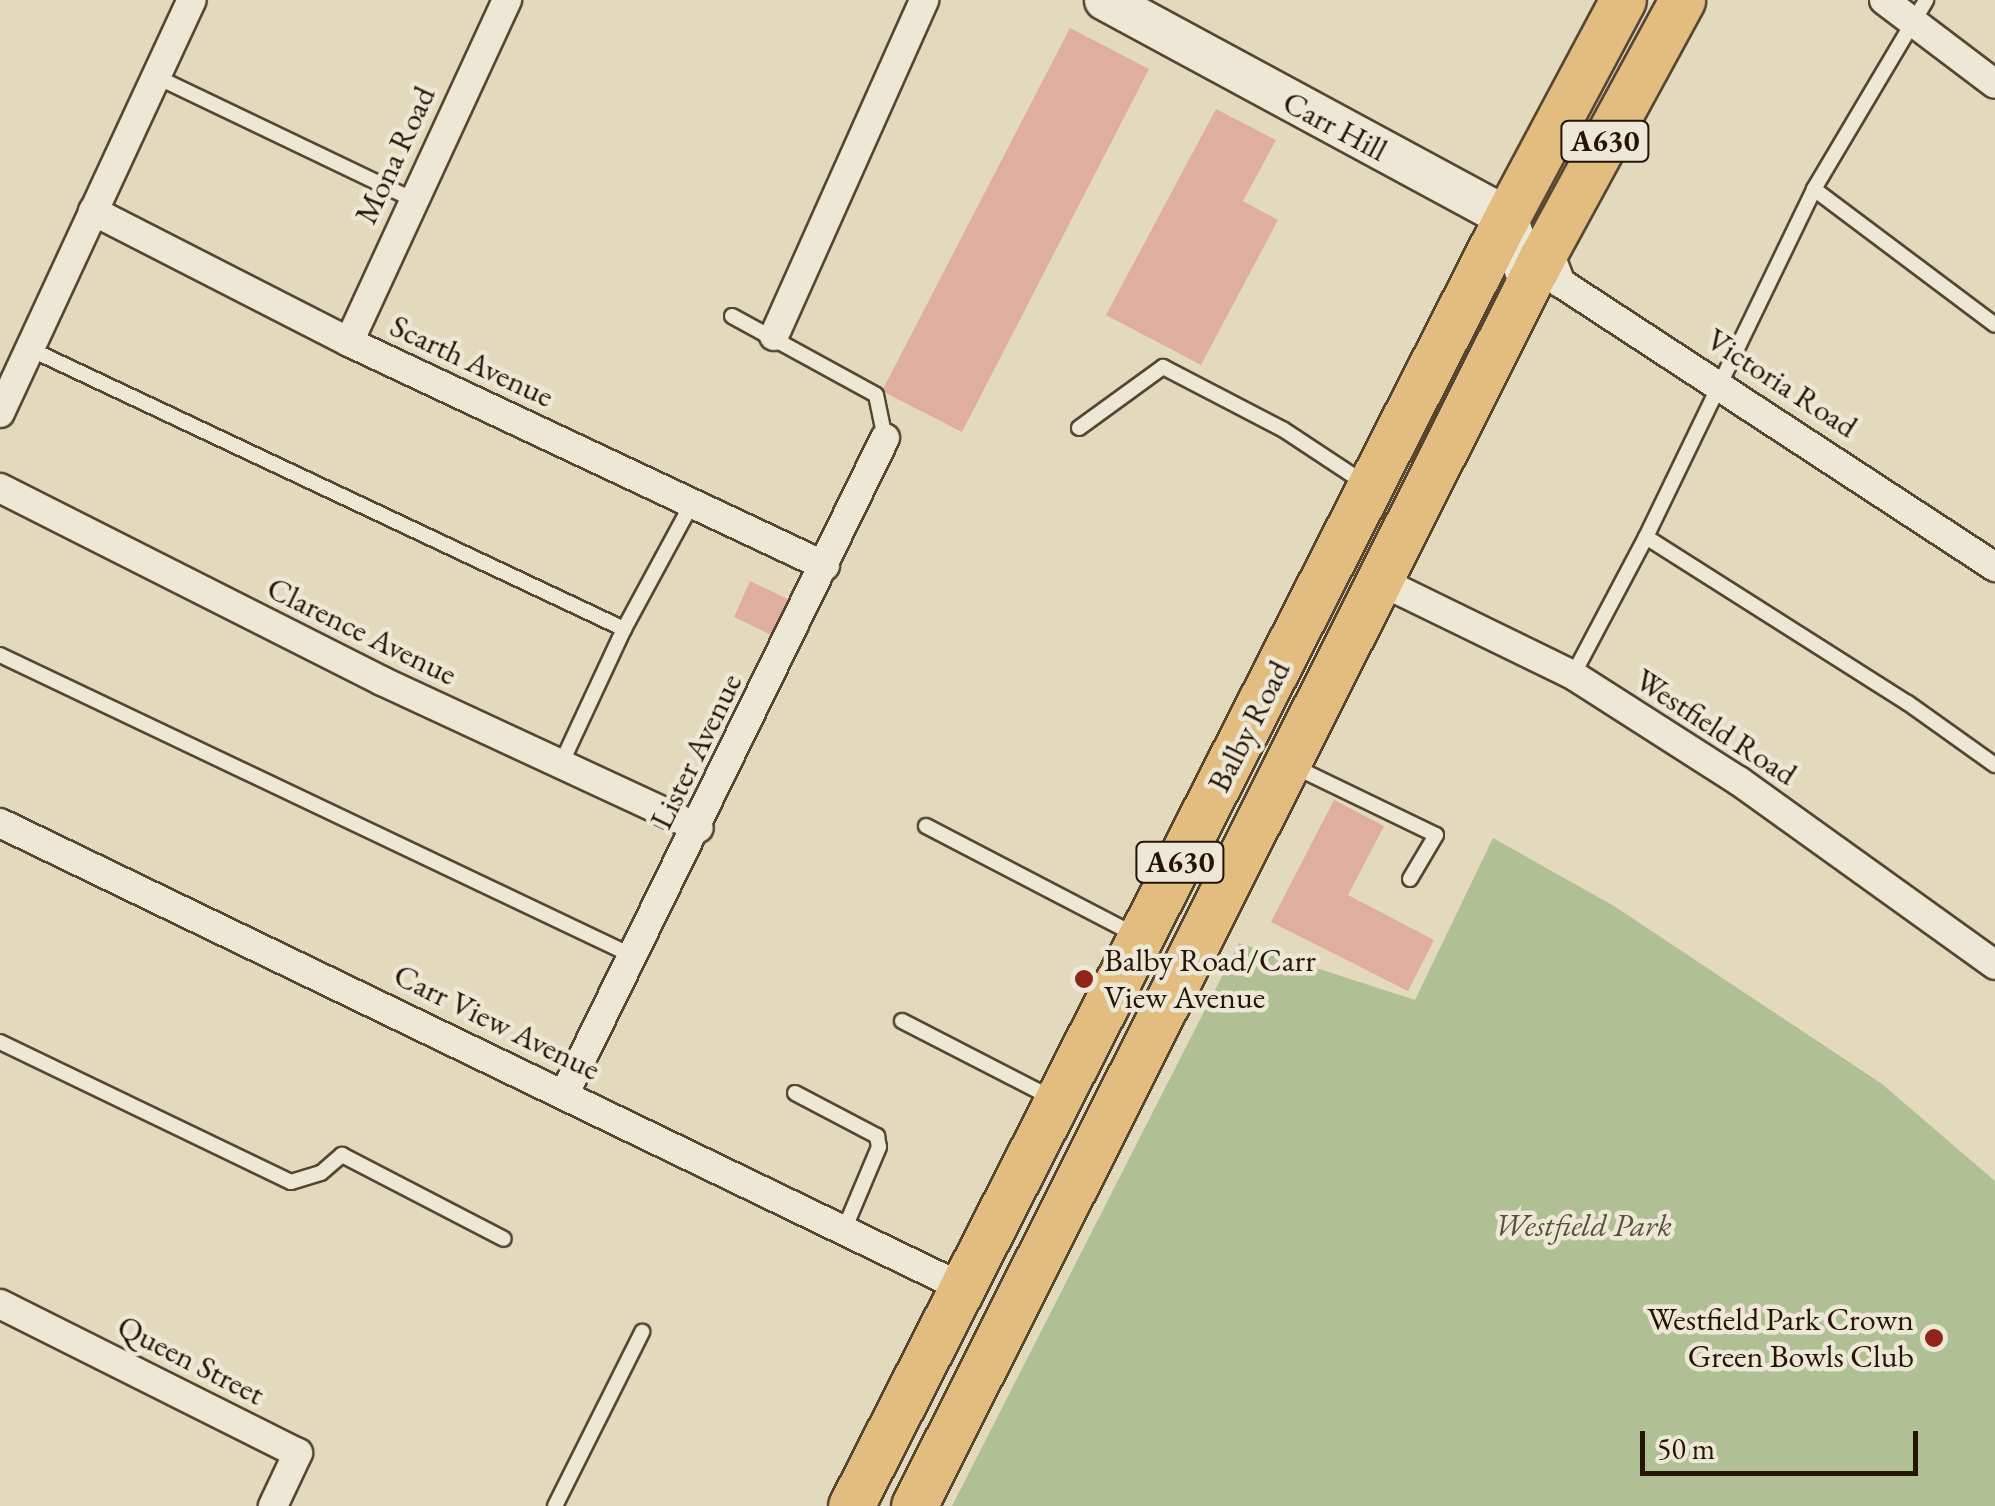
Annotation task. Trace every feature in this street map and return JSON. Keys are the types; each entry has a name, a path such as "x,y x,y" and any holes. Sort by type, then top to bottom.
{"main road":[{"name":"Balby Road","path":"851,1506 1506,217 1622,0"},
{"name":"Balby Road","path":"914,1506 1538,264 1682,0"}],"street":[{"path":"0,412 192,0"},
{"name":"Mona Road","path":"349,342 507,0"},
{"path":"774,336 924,0"},
{"name":"Carr Hill","path":"1105,0 1506,217"},
{"path":"1884,0 1920,11 1995,84"},
{"name":"Scarth Avenue","path":"93,211 349,342 825,566"},
{"path":"1506,217 1538,264"},
{"name":"Victoria Road","path":"1538,264 1612,318 1719,382 1995,566"},
{"name":"Lister Avenue","path":"565,1093 698,828 885,438"},
{"name":"Clarence Avenue","path":"0,488 160,572 698,828"},
{"name":"Westfield Road","path":"1378,580 1573,676 1739,781 1995,965"},
{"name":"Carr View Avenue","path":"0,823 961,1287"},
{"name":"Queen Street","path":"0,1304 298,1453 273,1506"}],"lane":[{"path":"1573,676 1646,537 1814,189 1920,11"},
{"path":"157,78 412,200"},
{"path":"1814,189 1995,325"},
{"path":"732,316 876,395 885,438"},
{"path":"28,348 624,629"},
{"path":"1080,428 1163,367 1284,430 1370,487"},
{"path":"561,764 624,629 692,504"},
{"path":"1646,537 1908,703 1995,765"},
{"path":"0,655 634,956"},
{"path":"1286,762 1436,835 1410,879"},
{"path":"926,826 1142,938"},
{"path":"902,1021 1059,1102"},
{"path":"0,1042 290,1182 322,1173 342,1155 504,1238"},
{"path":"795,1092 877,1136 880,1147 844,1230"},
{"path":"555,1506 642,1332"}],"green space":[{"name":"Westfield Park","path":"1493,838 1614,906 1882,1084 1995,1181 1995,1506 952,1506 1239,943 1415,1000"}],"building":[{"path":"1070,28 1149,69 962,432 882,391"},
{"path":"1216,109 1276,140 1243,201 1278,220 1201,365 1106,315"},
{"path":"750,581 790,600 773,636 734,617"},
{"path":"1334,800 1384,826 1348,895 1434,940 1408,991 1271,922"}],"place":[{"name":"Balby Road/Carr View Avenue","path":"1084,979"},
{"name":"Westfield Park Crown Green Bowls Club","path":"1934,1338"}]}
